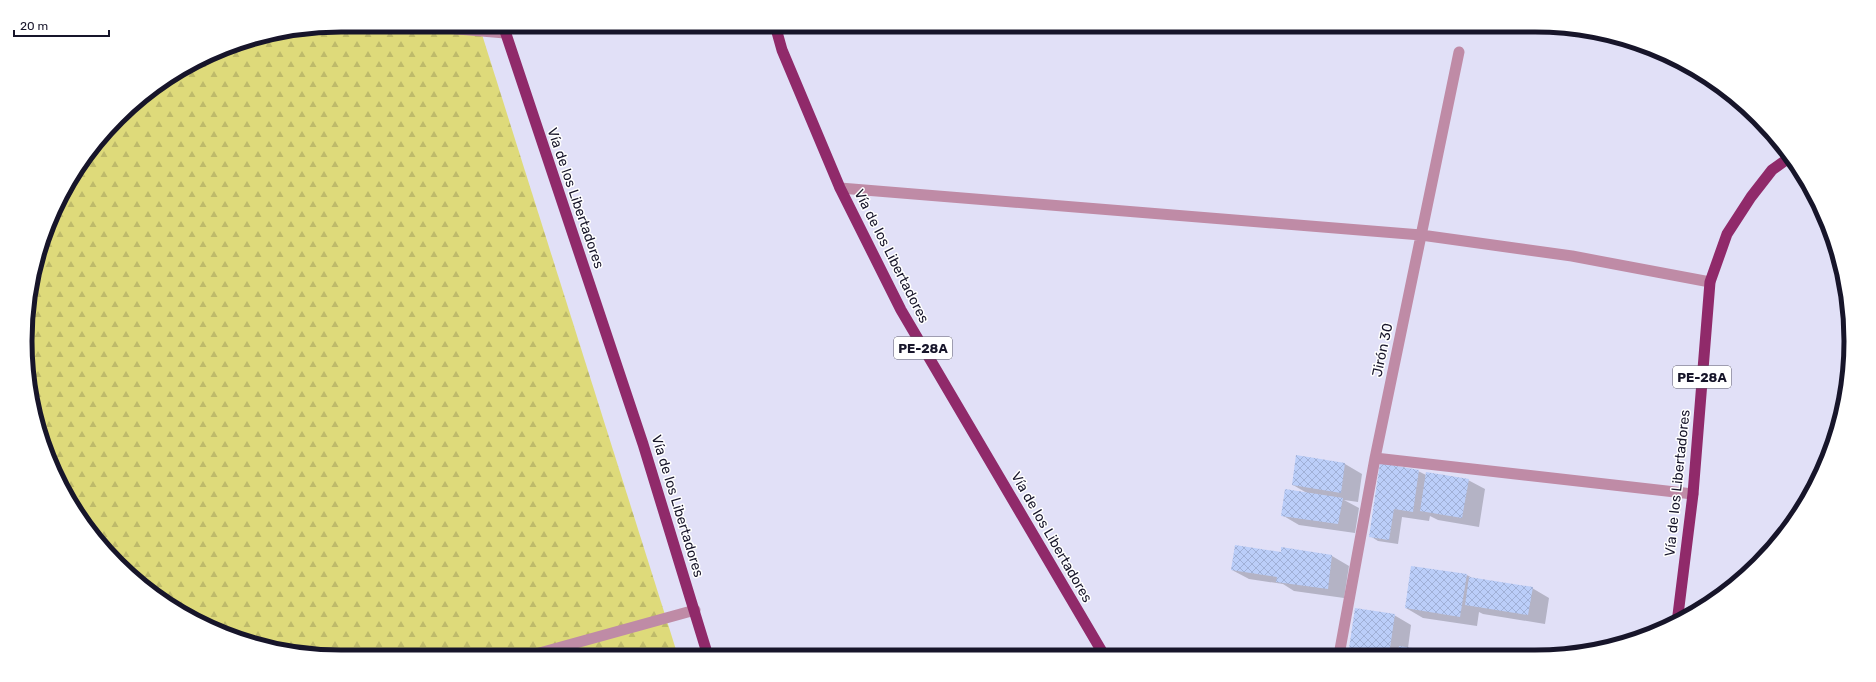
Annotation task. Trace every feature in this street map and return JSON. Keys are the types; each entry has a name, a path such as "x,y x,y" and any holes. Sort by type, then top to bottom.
{"highway":[{"name":"Vía de los Libertadores","path":"505,32 643,444 706,650"},
{"name":"Vía de los Libertadores","path":"777,32 782,50 840,188 901,310 1101,650"},
{"name":"Vía de los Libertadores","path":"1678,615 1693,494 1710,282 1727,234 1751,197 1772,170 1785,160"}],"street":[{"name":"Jirón 30","path":"1340,650 1375,458 1459,52"},
{"path":"840,188 1421,235 1572,256 1710,282"},
{"path":"1375,458 1693,494"},
{"path":"550,650 695,610"}],"green space":[{"path":"481,32 676,650 321,649 281,644 242,634 204,618 186,609 153,586 137,573 109,545 84,513 73,496 48,440 38,401 35,381 32,341 33,321 38,281 48,242 64,204 73,186 96,153 109,137 137,109 169,84 186,73 242,48 281,38 321,33"}],"building":[{"path":"1296,455 1345,463 1341,493 1292,485"},
{"path":"1380,463 1419,470 1413,512 1394,509 1389,540 1369,537"},
{"path":"1426,472 1469,479 1462,518 1420,511"},
{"path":"1285,489 1343,498 1338,524 1281,516"},
{"path":"1235,545 1281,552 1281,547 1332,555 1328,589 1276,582 1277,577 1231,570"},
{"path":"1411,566 1467,574 1460,617 1405,608"},
{"path":"1469,577 1533,587 1528,615 1465,605"},
{"path":"1355,608 1395,614 1390,650 1349,650"},
{"path":"1399,646 1426,650 1398,650"}]}
